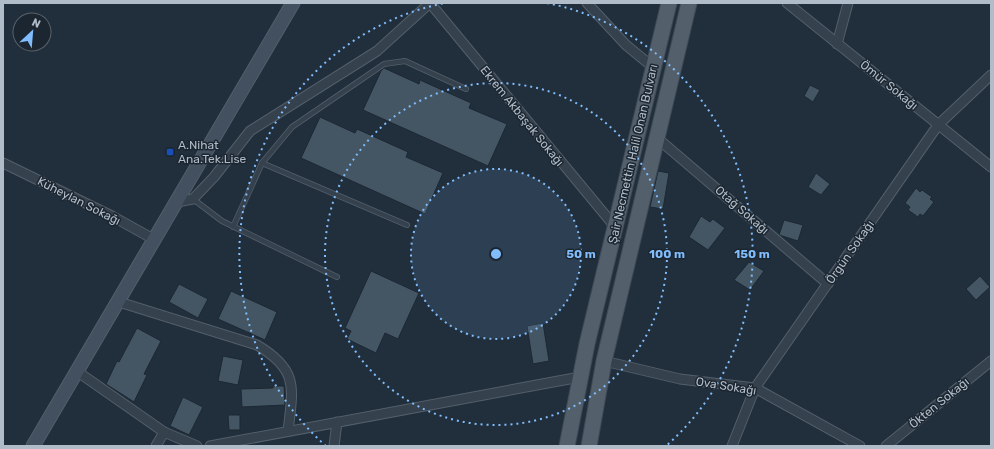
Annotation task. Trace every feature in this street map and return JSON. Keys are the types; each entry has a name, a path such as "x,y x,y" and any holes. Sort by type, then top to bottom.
{"main road":[{"path":"33,446 78,372 293,3"},
{"name":"Şair Necmettin Halil Onan Bulvarı","path":"567,446 580,377 669,3"},
{"name":"Şair Necmettin Halil Onan Bulvarı","path":"589,446 604,361 688,3"}],"street":[{"path":"177,202 193,200 214,177 250,131 377,51 430,3"},
{"name":"Ekrem Akbaşak Sokağı","path":"430,3 616,228"},
{"path":"587,3 626,45 654,68"},
{"name":"Ömür Sokağı","path":"787,3 991,167"},
{"path":"837,44 848,3"},
{"name":"Örgün Sokağı","path":"732,446 755,388 938,125 991,75"},
{"name":"Otağ Sokağı","path":"656,137 828,284"},
{"name":"Küheylan Sokağı","path":"3,163 112,216 155,240"},
{"path":"119,302 257,345 271,354 287,372 293,390 288,432"},
{"name":"Ova Sokağı","path":"604,361 680,378 755,388 860,446"},
{"name":"Ökten Sokağı","path":"886,446 991,361"},
{"path":"78,372 164,432 188,444 197,446"},
{"path":"210,446 580,377"},
{"path":"334,446 337,422"},
{"path":"156,446 164,432"}],"lane":[{"path":"233,227 262,163 292,127 384,64 405,61 466,89"},
{"path":"262,163 406,225"},
{"path":"193,200 233,227 337,277"}],"building":[{"path":"384,68 419,84 420,80 471,103 469,108 507,124 488,166 363,110 381,71"},
{"path":"810,85 820,90 813,102 804,96"},
{"path":"320,117 355,133 357,129 408,152 406,157 443,173 425,214 301,158"},
{"path":"658,171 669,173 663,209 650,207"},
{"path":"816,173 830,184 821,195 808,187"},
{"path":"916,188 920,192 922,190 932,197 930,199 934,202 923,216 920,214 918,217 908,210 910,207 905,203"},
{"path":"701,216 710,222 713,219 725,228 708,250 689,237"},
{"path":"784,220 803,225 798,241 779,235"},
{"path":"749,262 764,271 750,290 734,280"},
{"path":"371,271 419,293 398,339 385,333 376,353 347,339 351,331 345,328"},
{"path":"980,276 990,287 976,300 966,289"},
{"path":"179,284 208,299 198,318 169,302"},
{"path":"231,291 277,312 265,340 218,319"},
{"path":"543,323 549,361 533,364 527,326"},
{"path":"137,328 161,341 144,374 147,375 134,402 106,384 117,361 119,362"},
{"path":"223,356 243,360 238,385 218,381"},
{"path":"273,386 284,386 285,405 242,407 241,389 273,388"},
{"path":"183,397 203,407 189,435 170,426"},
{"path":"228,415 240,415 240,430 229,430"}],"place":[{"name":"A.Nihat Ana.Tek.Lise","path":"170,152"}]}
